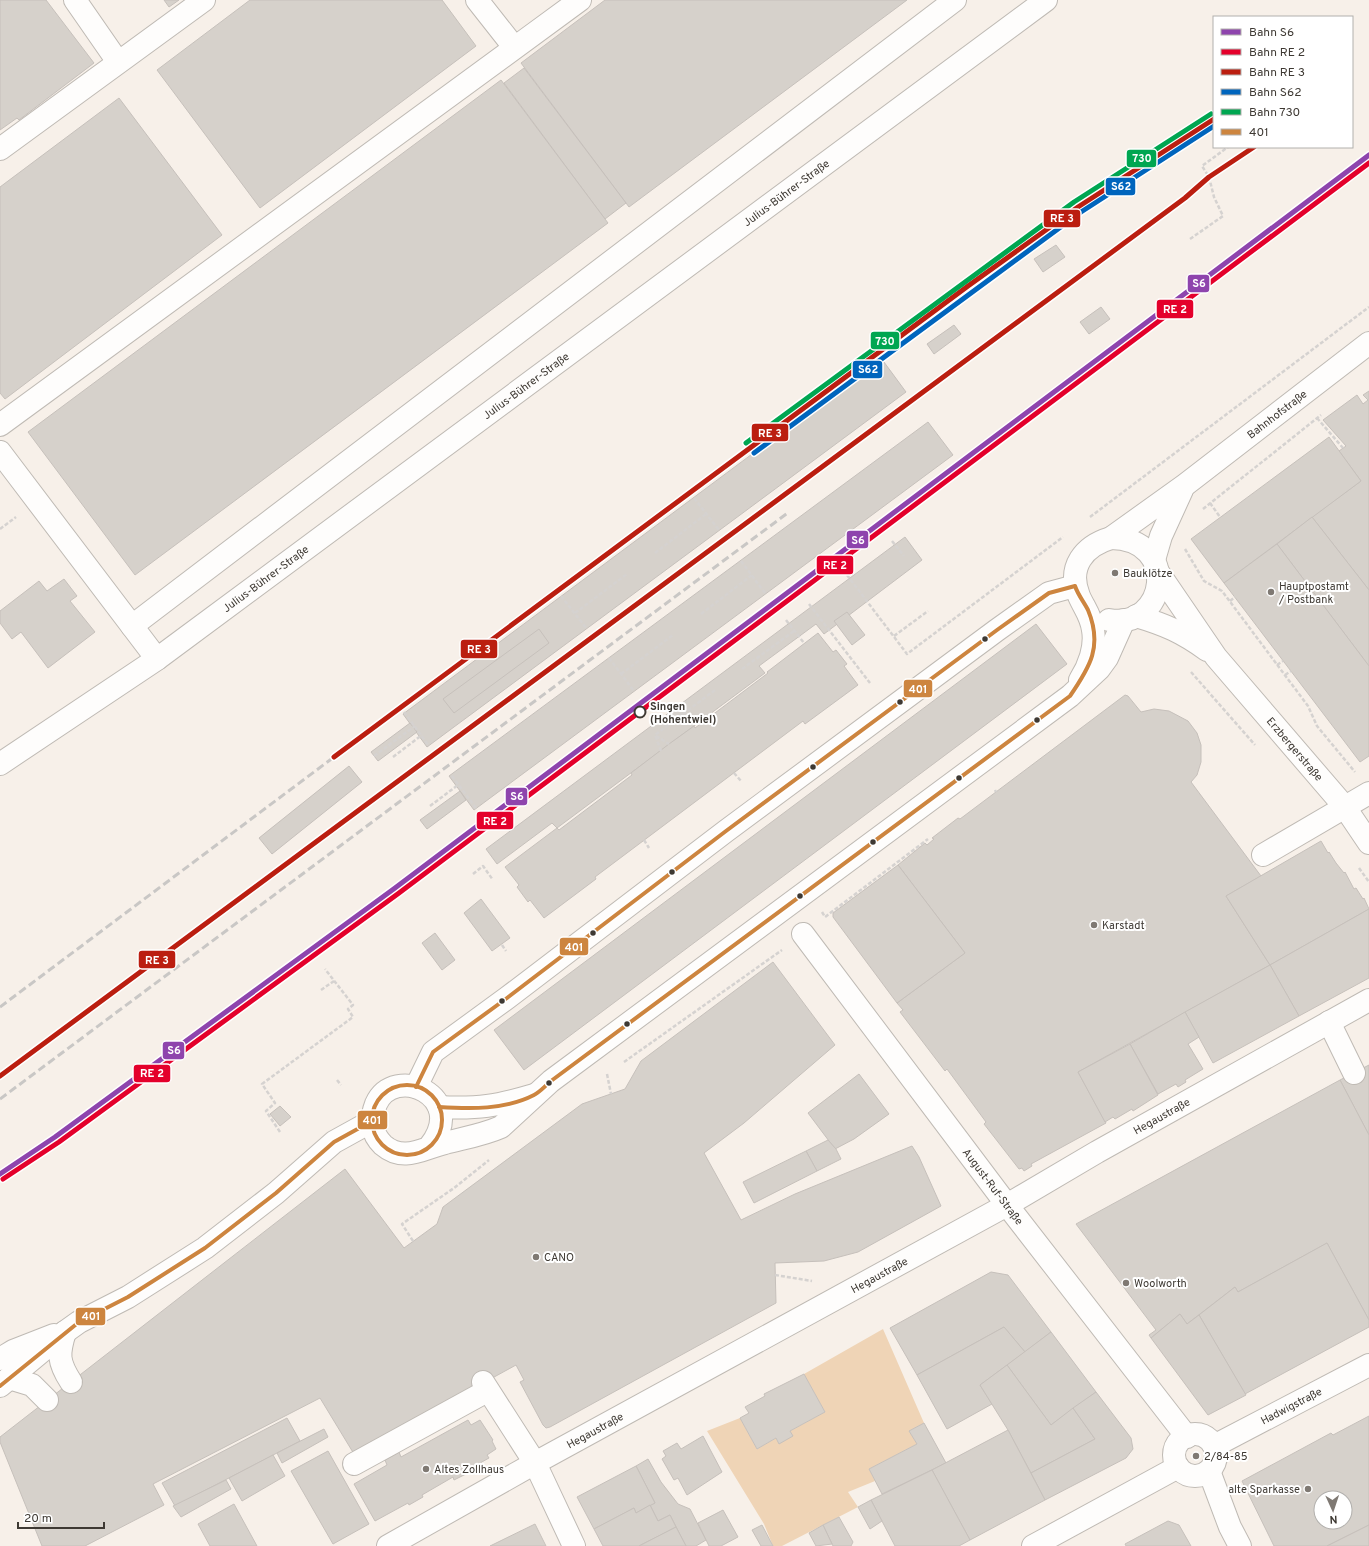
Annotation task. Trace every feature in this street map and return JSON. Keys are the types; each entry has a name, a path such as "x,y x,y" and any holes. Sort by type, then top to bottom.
{"street":[{"path":"75,0 118,62"},
{"path":"0,149 204,0"},
{"path":"477,0 514,47"},
{"path":"0,425 580,0"},
{"path":"132,626 955,0"},
{"name":"Julius-Bührer-Straße","path":"0,764 157,659 1046,0"},
{"name":"Bahnhofstraße","path":"1111,538 1185,486 1369,343"},
{"path":"0,452 157,659"},
{"name":"Bahnhofstraße","path":"372,1121 374,1132 379,1142 398,1154 409,1155 420,1152 430,1146 491,1132 501,1127 551,1081 1070,696 1099,669 1130,618 1147,608 1155,597 1158,585 1156,566 1161,536 1169,515 1185,486"},
{"name":"Bahnhofstraße","path":"1070,696 1089,666 1094,631 1087,608 1080,598 1075,586 1075,573 1080,560 1087,549 1098,542 1111,538 1125,538 1136,542 1147,550 1156,566"},
{"name":"Erzbergerstraße","path":"1156,566 1216,657 1344,806 1369,843"},
{"path":"416,1086 433,1052 996,630 1049,593 1075,586"},
{"name":"Bahnhofstraße","path":"1087,608 1104,618 1130,618"},
{"name":"Erzbergerstraße","path":"1130,618 1167,625 1191,638 1216,657"},
{"path":"1263,855 1326,819 1344,806 1364,785"},
{"name":"August-Ruf-Straße","path":"803,934 1007,1205 1186,1436"},
{"name":"Hegaustraße","path":"388,1546 535,1463 1007,1205 1097,1152 1369,1000"},
{"path":"1329,1022 1354,1073"},
{"path":"3,1374 29,1363 79,1322 128,1297 205,1248 276,1193 334,1142 372,1121 373,1111 378,1100 385,1092 395,1087 405,1085 416,1086 426,1091 439,1107 442,1118 440,1128 430,1146"},
{"name":"Bahnhofstraße","path":"439,1107 472,1109 499,1106 535,1095"},
{"path":"29,1363 44,1367 56,1376 71,1382 61,1366 59,1350 65,1332"},
{"path":"3,1374 42,1338 65,1332"},
{"name":"Hadwigstraße","path":"1214,1446 1369,1365"},
{"path":"3,1374 32,1385 47,1400"},
{"path":"354,1464 485,1386 535,1463 574,1546"},
{"path":"1186,1436 1202,1436 1209,1440 1214,1446 1216,1459 1209,1471 1196,1476 1183,1472 1178,1467 1175,1450 1186,1436"},
{"path":"1033,1546 1178,1467"},
{"path":"1209,1471 1230,1527 1240,1546"}],"path":[{"path":"1190,239 1223,216 1214,197 1209,177 1202,166 1227,148"},
{"path":"1084,521 1369,307"},
{"path":"1300,397 1343,448"},
{"path":"1201,510 1323,414"},
{"path":"694,498 719,530"},
{"path":"1210,503 1220,518"},
{"path":"655,553 706,514"},
{"path":"847,575 907,654 1065,535"},
{"path":"892,541 904,556"},
{"path":"1183,546 1204,581 1222,591 1308,706 1317,726 1364,785"},
{"path":"741,561 766,593"},
{"path":"575,613 627,574"},
{"path":"701,614 752,575"},
{"path":"561,596 586,629"},
{"path":"1230,602 1235,597"},
{"path":"809,604 870,683"},
{"path":"894,636 928,611"},
{"path":"786,620 804,643"},
{"path":"742,670 794,631"},
{"path":"621,674 673,635"},
{"path":"609,658 634,691"},
{"path":"1277,665 1283,661"},
{"path":"1285,675 1291,671"},
{"path":"655,735 715,690"},
{"path":"674,703 683,714"},
{"path":"404,712 430,746"},
{"path":"374,756 415,726"},
{"path":"393,757 422,735"},
{"path":"655,735 668,744"},
{"path":"655,735 661,751"},
{"path":"734,773 741,781"},
{"path":"452,776 476,808"},
{"path":"430,806 458,785"},
{"path":"619,1065 803,934 928,839"},
{"path":"644,840 649,848"},
{"path":"473,874 483,866 494,880"},
{"path":"821,911 825,917"},
{"path":"502,945 506,951"},
{"path":"280,1132 266,1111 275,1102 262,1084 353,1017 348,1009 353,1005 325,969"},
{"path":"321,990 334,981"},
{"path":"600,1079 613,1070"},
{"path":"607,1074 611,1094"},
{"path":"337,1080 341,1085"},
{"path":"413,1241 402,1224 454,1188 491,1159"}],"shaded area":[{"path":"883,1329 924,1423 909,1431 917,1444 869,1469 875,1481 848,1492 858,1507 782,1546 773,1546 764,1524 707,1431 740,1418 757,1449 776,1438 779,1443 790,1431 825,1412 804,1374"}],"building":[{"path":"0,0 46,0 94,63 19,120 17,118 0,130"},
{"path":"164,0 179,0 169,7"},
{"path":"250,0 442,0 476,46 260,208 157,70"},
{"path":"605,0 907,0 629,207 521,63"},
{"path":"524,68 626,203 605,219 504,83"},
{"path":"501,80 608,223 135,575 28,432"},
{"path":"119,98 222,235 5,399 0,393 0,187"},
{"path":"1056,245 1065,257 1043,272 1034,259"},
{"path":"1101,307 1110,319 1089,334 1080,322"},
{"path":"954,325 961,334 934,354 927,344"},
{"path":"881,358 906,392 427,747 403,714"},
{"path":"1369,391 1369,590 1312,517 1361,481 1339,451 1346,446 1323,420 1357,395 1363,404 1368,400 1363,395"},
{"path":"928,422 953,455 474,810 449,776"},
{"path":"1329,437 1361,481 1224,583 1191,539"},
{"path":"1312,517 1369,590 1369,666 1277,544"},
{"path":"905,537 922,560 824,634 816,624 759,666 765,673 557,828 552,823 497,864 486,849"},
{"path":"1277,544 1369,666 1369,756 1360,762 1224,583"},
{"path":"64,579 77,596 70,601 95,632 48,668 21,632 12,639 0,623 0,611 39,581 47,591"},
{"path":"847,612 865,635 852,645 834,621"},
{"path":"1036,624 1067,664 524,1070 494,1030"},
{"path":"539,629 549,643 454,713 443,699"},
{"name":"Singen (Hohentwiel)","path":"818,633 833,652 836,650 847,664 844,666 858,685 805,724 803,721 595,877 596,879 544,918 530,900 528,902 517,887 519,885 505,867 557,828 559,830 632,775 631,773 669,744 694,726 695,728"},
{"name":"Karstadt","path":"1125,695 1128,696 1141,712 1154,709 1169,711 1188,721 1197,733 1201,745 1201,762 1197,775 1191,782 1261,876 1226,896 1270,965 1078,1072 1106,1123 1031,1164 1032,1166 1024,1171 1022,1168 1019,1169 984,1124 986,1122 947,1069 945,1071 900,1012 903,1010 897,1003 965,953 898,865 925,843 927,845 934,839 932,838 958,818 960,819"},
{"path":"410,723 417,732 378,761 371,752"},
{"path":"349,766 362,782 272,854 259,838"},
{"path":"460,791 466,800 427,829 420,820"},
{"path":"1321,841 1328,853 1329,852 1344,873 1345,872 1354,889 1356,888 1363,899 1364,898 1369,909 1270,965 1226,896"},
{"path":"898,865 965,953 897,1003 833,917 833,913"},
{"path":"481,899 510,938 492,951 464,913"},
{"path":"1369,909 1369,978 1299,1016 1270,965"},
{"path":"435,933 455,960 442,970 422,943"},
{"name":"CANO","path":"773,962 835,1045 744,1123 704,1153 741,1220 795,1194 912,1146 919,1157 941,1206 858,1252 824,1261 775,1263 776,1303 550,1427 546,1428 543,1425 520,1382 524,1380 516,1365 354,1454 320,1398 153,1484 164,1505 85,1546 42,1546 0,1442 0,1437 345,1169 404,1248 437,1224 443,1207 582,1104 625,1089 641,1061"},
{"path":"1270,965 1299,1016 1213,1063 1185,1012"},
{"path":"1185,1012 1199,1037 1188,1044 1203,1069 1185,1080 1186,1082 1178,1087 1176,1084 1158,1094 1130,1044"},
{"path":"1130,1044 1158,1095 1133,1111 1132,1109 1115,1119 1113,1117 1105,1122 1078,1072"},
{"path":"1369,1065 1369,1135 1340,1080"},
{"path":"859,1074 889,1114 854,1139 835,1149 808,1113"},
{"path":"1340,1080 1369,1135 1369,1320 1327,1243 1238,1292 1235,1287 1187,1324 1180,1314 1151,1338 1149,1335 1156,1330 1076,1224"},
{"path":"280,1106 291,1117 280,1126 270,1114"},
{"path":"828,1140 836,1149 841,1159 817,1171 806,1151"},
{"path":"806,1151 817,1171 754,1203 743,1182"},
{"path":"1327,1243 1369,1320 1369,1327 1245,1394 1199,1315 1235,1287 1238,1292"},
{"path":"991,1272 1008,1275 1051,1332 1025,1352 1004,1327 917,1375 890,1328"},
{"path":"1180,1314 1187,1324 1199,1315 1246,1395 1208,1415 1151,1338"},
{"path":"1004,1327 1025,1352 980,1385 992,1404 947,1429 917,1375"},
{"path":"1051,1332 1096,1392 1051,1425 1007,1365"},
{"path":"1007,1365 1051,1425 1073,1408 1095,1439 1031,1473 1008,1430 980,1385"},
{"path":"804,1374 825,1412 790,1431 793,1436 779,1444 776,1438 757,1449 740,1418 749,1413 745,1407 765,1396 764,1394"},
{"path":"1096,1392 1131,1438 1133,1449 1126,1458 1045,1500 1031,1473 1095,1439 1073,1408"},
{"name":"alte Sparkasse","path":"1369,1416 1369,1525 1327,1546 1274,1546 1242,1481 1331,1433 1333,1435"},
{"path":"287,1418 300,1441 175,1506 162,1483"},
{"name":"Altes Zollhaus","path":"468,1420 471,1425 480,1420 493,1440 492,1441 496,1449 487,1455 489,1458 471,1468 472,1471 454,1480 453,1477 422,1495 423,1497 409,1505 408,1503 375,1521 354,1484 387,1465 385,1460 399,1452 401,1457"},
{"path":"924,1423 946,1463 882,1494 869,1469 917,1444 909,1431"},
{"path":"324,1429 328,1437 282,1463 277,1453"},
{"path":"1008,1430 1045,1500 970,1540 932,1470"},
{"path":"703,1436 722,1472 687,1495 678,1478 674,1480 662,1459 666,1456 663,1451 677,1443 681,1449"},
{"path":"328,1451 369,1524 333,1544 291,1471"},
{"path":"273,1455 285,1476 242,1501 229,1478"},
{"path":"648,1459 661,1482 678,1504 690,1509 706,1540 696,1546 686,1546 670,1515 658,1521 650,1505 655,1503 636,1466"},
{"path":"636,1466 655,1503 636,1513 634,1508 594,1529 577,1497"},
{"path":"932,1470 970,1540 959,1546 895,1546 871,1500"},
{"path":"226,1480 231,1489 181,1517 173,1506"},
{"path":"871,1500 882,1521 870,1529 858,1507"},
{"path":"234,1504 257,1546 210,1546 198,1524"},
{"path":"650,1505 658,1521 670,1515 676,1527 639,1546 603,1546 594,1529 634,1508 636,1513"},
{"path":"723,1510 738,1537 721,1546 709,1546 698,1523"},
{"path":"839,1517 853,1542 851,1546 833,1546 823,1525"},
{"path":"1168,1521 1179,1525 1191,1546 1126,1546 1125,1544"},
{"path":"535,1524 546,1546 490,1546"},
{"path":"762,1525 773,1546 761,1546 752,1530"},
{"path":"823,1525 832,1544 816,1546 809,1533"},
{"path":"1369,1525 1369,1546 1327,1546"},
{"path":"676,1527 686,1546 639,1546"}],"railway":[{"path":"0,1099 789,512"},
{"path":"0,1007 334,757"}],"rail line":[{"name":"730","path":"746,443 1074,202 1211,114"},
{"name":"S62","path":"754,453 1081,212 1213,127"},
{"name":"S6","path":"0,1174 55,1137 395,888 1369,155"}],"transit line":[{"path":"334,757 968,286 1078,207 1213,120"},
{"path":"0,1076 1185,198 1209,177 1252,148"},
{"path":"3,1179 59,1142 399,893 1369,163"},
{"name":"401","path":"416,1087 433,1052 507,998 726,831 997,630 1049,593 1075,586 1088,610 1092,623 1094,645 1088,666 1070,696 551,1081 536,1094 523,1100 499,1106 475,1108 439,1107"},
{"name":"401","path":"407,1085 426,1091 436,1101 442,1120 436,1139 426,1149 407,1155 388,1149 378,1139 372,1120 378,1101 388,1091 407,1085"},
{"name":"401","path":"0,1386 79,1322 128,1297 205,1248 276,1193 334,1142 372,1121"}],"place":[{"name":"Bauklötze","path":"1115,573"},
{"name":"Hauptpostamt / Postbank","path":"1271,592"},
{"name":"Singen (Hohentwiel)","path":"640,712"},
{"name":"Karstadt","path":"1094,925"},
{"name":"CANO","path":"536,1257"},
{"name":"Woolworth","path":"1126,1283"},
{"name":"2/84-85","path":"1196,1456"},
{"name":"Altes Zollhaus","path":"426,1469"},
{"name":"alte Sparkasse","path":"1308,1489"}]}
